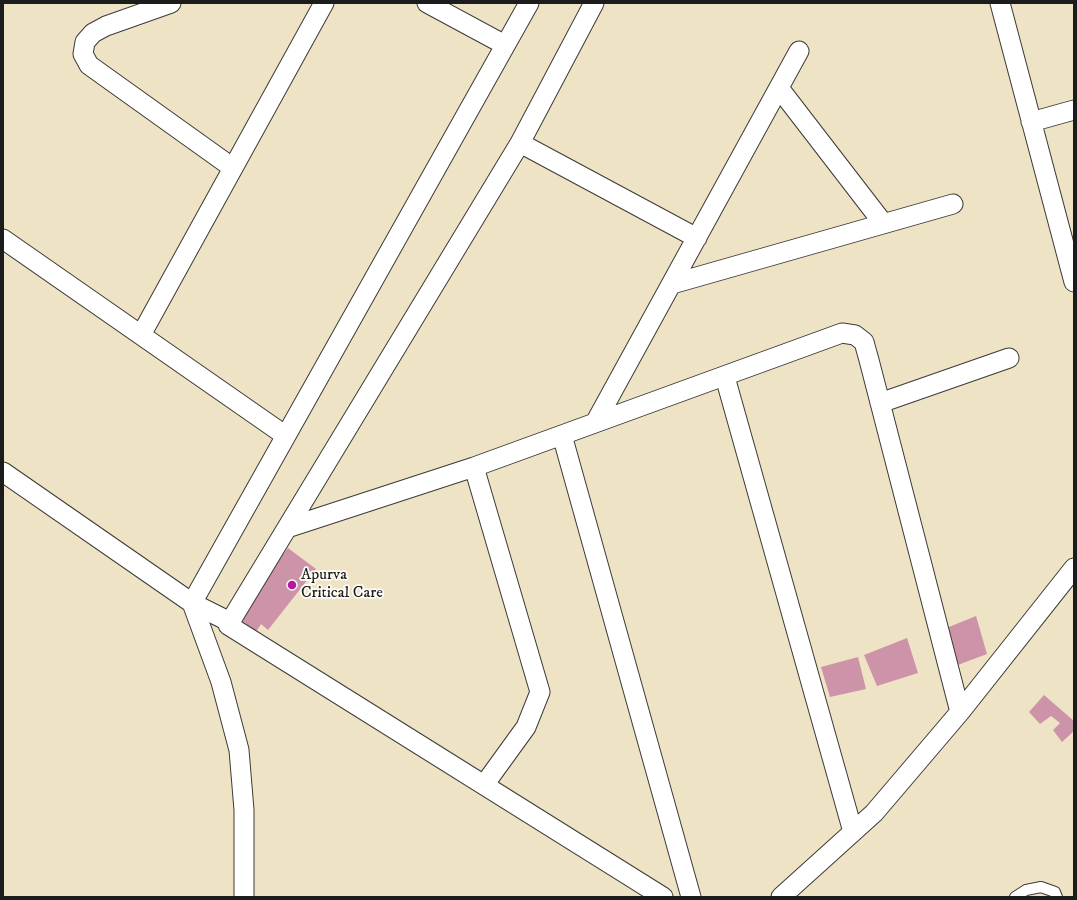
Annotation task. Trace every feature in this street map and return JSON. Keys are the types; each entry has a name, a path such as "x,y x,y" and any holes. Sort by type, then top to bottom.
{"street":[{"path":"171,3 93,33 85,42 83,54 89,65 233,168"},
{"path":"141,335 324,3"},
{"path":"427,3 505,45"},
{"path":"244,897 244,810 239,750 221,682 192,603 529,3"},
{"path":"594,3 520,143 228,625 663,897"},
{"path":"1000,3 1074,282"},
{"path":"595,423 800,51"},
{"path":"779,88 883,223"},
{"path":"1031,122 1074,110"},
{"path":"520,143 697,238"},
{"path":"672,284 953,204"},
{"path":"3,239 286,436"},
{"path":"287,528 474,467 842,333 855,335 864,342 960,712"},
{"path":"880,403 1009,358"},
{"path":"725,376 853,832"},
{"path":"562,435 691,897"},
{"path":"474,467 540,692 526,727 484,785"},
{"path":"3,472 192,603 230,622"},
{"path":"781,897 874,813 960,712 1074,568"}],"lane":[{"path":"1015,897 1026,890 1041,887 1055,892 1057,897"}],"building":[{"path":"288,548 316,569 268,630 261,624 256,632 235,615"},
{"path":"976,616 987,654 955,666 944,629"},
{"path":"907,638 918,673 877,686 864,655"},
{"path":"858,657 866,689 830,697 821,667"},
{"path":"1044,695 1074,721 1074,731 1062,742 1053,730 1060,723 1051,716 1040,724 1029,712"}],"place":[{"name":"Apurva Critical Care","path":"292,585"}]}
